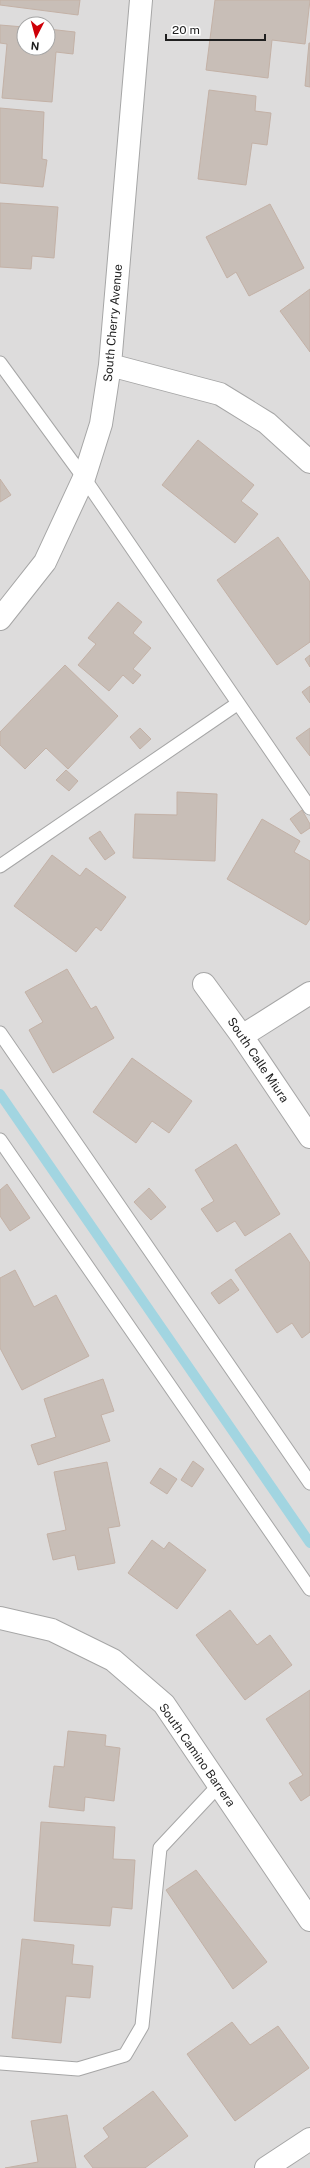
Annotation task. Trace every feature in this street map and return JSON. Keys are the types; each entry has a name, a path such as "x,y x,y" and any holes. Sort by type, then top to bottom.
{"street":[{"name":"South Cherry Avenue","path":"0,619 45,562 84,478 101,424 110,365 141,0"},
{"path":"110,365 220,394 268,423 310,462"},
{"name":"South Calle Miura","path":"204,984 242,1036 310,1138"},
{"path":"242,1036 310,993"},
{"name":"South Camino Barrera","path":"0,1618 52,1630 113,1660 164,1704 310,1920"},
{"path":"266,2168 310,2139"}],"lane":[{"path":"0,363 84,478 310,808"},
{"path":"0,866 238,704"},
{"path":"0,1033 310,1483"},
{"path":"0,1140 310,1589"},
{"path":"0,2064 78,2069 125,2055 142,2026 160,1848 219,1785"}],"shaded area":[{"path":"0,0 310,0 310,2168 0,2168"}],"building":[{"path":"0,0 80,0 78,15 0,5"},
{"path":"215,0 310,0 305,44 272,40 268,78 206,70"},
{"path":"0,25 16,26 16,56 56,56 52,102 2,98 7,44 0,43"},
{"path":"56,30 75,32 73,54 56,52"},
{"path":"310,43 310,87 305,86"},
{"path":"209,90 256,96 255,111 271,113 267,145 252,143 246,185 198,179"},
{"path":"0,108 44,112 42,159 47,160 43,187 0,183"},
{"path":"0,203 58,207 54,258 32,256 31,269 0,267"},
{"path":"270,204 304,268 249,296 236,272 227,278 206,237"},
{"path":"310,289 310,352 280,311"},
{"path":"198,440 254,485 241,501 258,514 235,543 162,485"},
{"path":"0,479 11,495 0,502"},
{"path":"278,537 310,582 310,642 277,665 217,580"},
{"path":"118,602 142,622 133,633 151,648 133,669 141,675 133,684 123,675 109,691 78,665 96,644 88,638"},
{"path":"310,655 310,667 305,659"},
{"path":"65,665 118,716 68,769 46,748 25,769 0,745 0,732"},
{"path":"310,686 310,703 302,692"},
{"path":"140,728 151,739 140,749 130,737"},
{"path":"310,728 310,756 296,738"},
{"path":"66,770 78,781 69,791 56,780"},
{"path":"177,792 217,794 215,861 133,858 135,814 177,815"},
{"path":"302,810 310,824 310,828 301,834 290,819"},
{"path":"262,819 300,841 294,852 310,861 310,919 306,925 227,879"},
{"path":"100,831 115,853 105,860 89,838"},
{"path":"52,855 80,876 86,868 126,897 101,931 96,927 76,952 14,906"},
{"path":"67,969 91,1009 96,1006 114,1038 53,1073 29,1030 43,1022 25,992"},
{"path":"132,1058 192,1101 169,1133 152,1121 136,1143 93,1112"},
{"path":"236,1144 280,1214 245,1236 235,1221 217,1232 201,1209 214,1201 195,1170"},
{"path":"7,1184 30,1218 10,1231 0,1216 0,1190"},
{"path":"149,1188 166,1207 151,1220 134,1202"},
{"path":"290,1233 310,1263 310,1332 302,1338 292,1323 277,1333 235,1270"},
{"path":"15,1270 34,1307 56,1295 89,1356 22,1390 0,1348 0,1278"},
{"path":"231,1279 239,1290 219,1304 211,1293"},
{"path":"103,1379 114,1411 101,1415 110,1441 38,1465 31,1445 56,1437 44,1399"},
{"path":"193,1461 204,1469 192,1487 181,1480"},
{"path":"107,1462 120,1526 108,1528 115,1563 78,1570 75,1555 53,1560 47,1534 66,1530 54,1472"},
{"path":"160,1468 177,1479 167,1494 150,1483"},
{"path":"152,1540 164,1549 169,1542 206,1570 177,1609 128,1573"},
{"path":"230,1610 257,1645 270,1635 292,1665 245,1700 196,1635"},
{"path":"310,1690 310,1795 301,1801 289,1783 303,1775 266,1719"},
{"path":"68,1731 106,1735 105,1746 120,1748 114,1801 85,1797 84,1811 49,1807 54,1766 64,1767"},
{"path":"41,1822 115,1827 113,1859 135,1860 132,1909 112,1907 110,1926 34,1921"},
{"path":"196,1870 267,1962 233,1989 166,1890"},
{"path":"22,1939 74,1945 72,1964 93,1966 90,1998 66,1996 61,2043 12,2038"},
{"path":"232,2022 250,2045 278,2026 309,2068 235,2121 187,2054"},
{"path":"153,2091 188,2136 145,2168 93,2168 84,2156 109,2137 103,2128"},
{"path":"67,2115 76,2168 5,2168 38,2162 31,2121"}],"waterway":[{"path":"0,1094 310,1543"}]}
